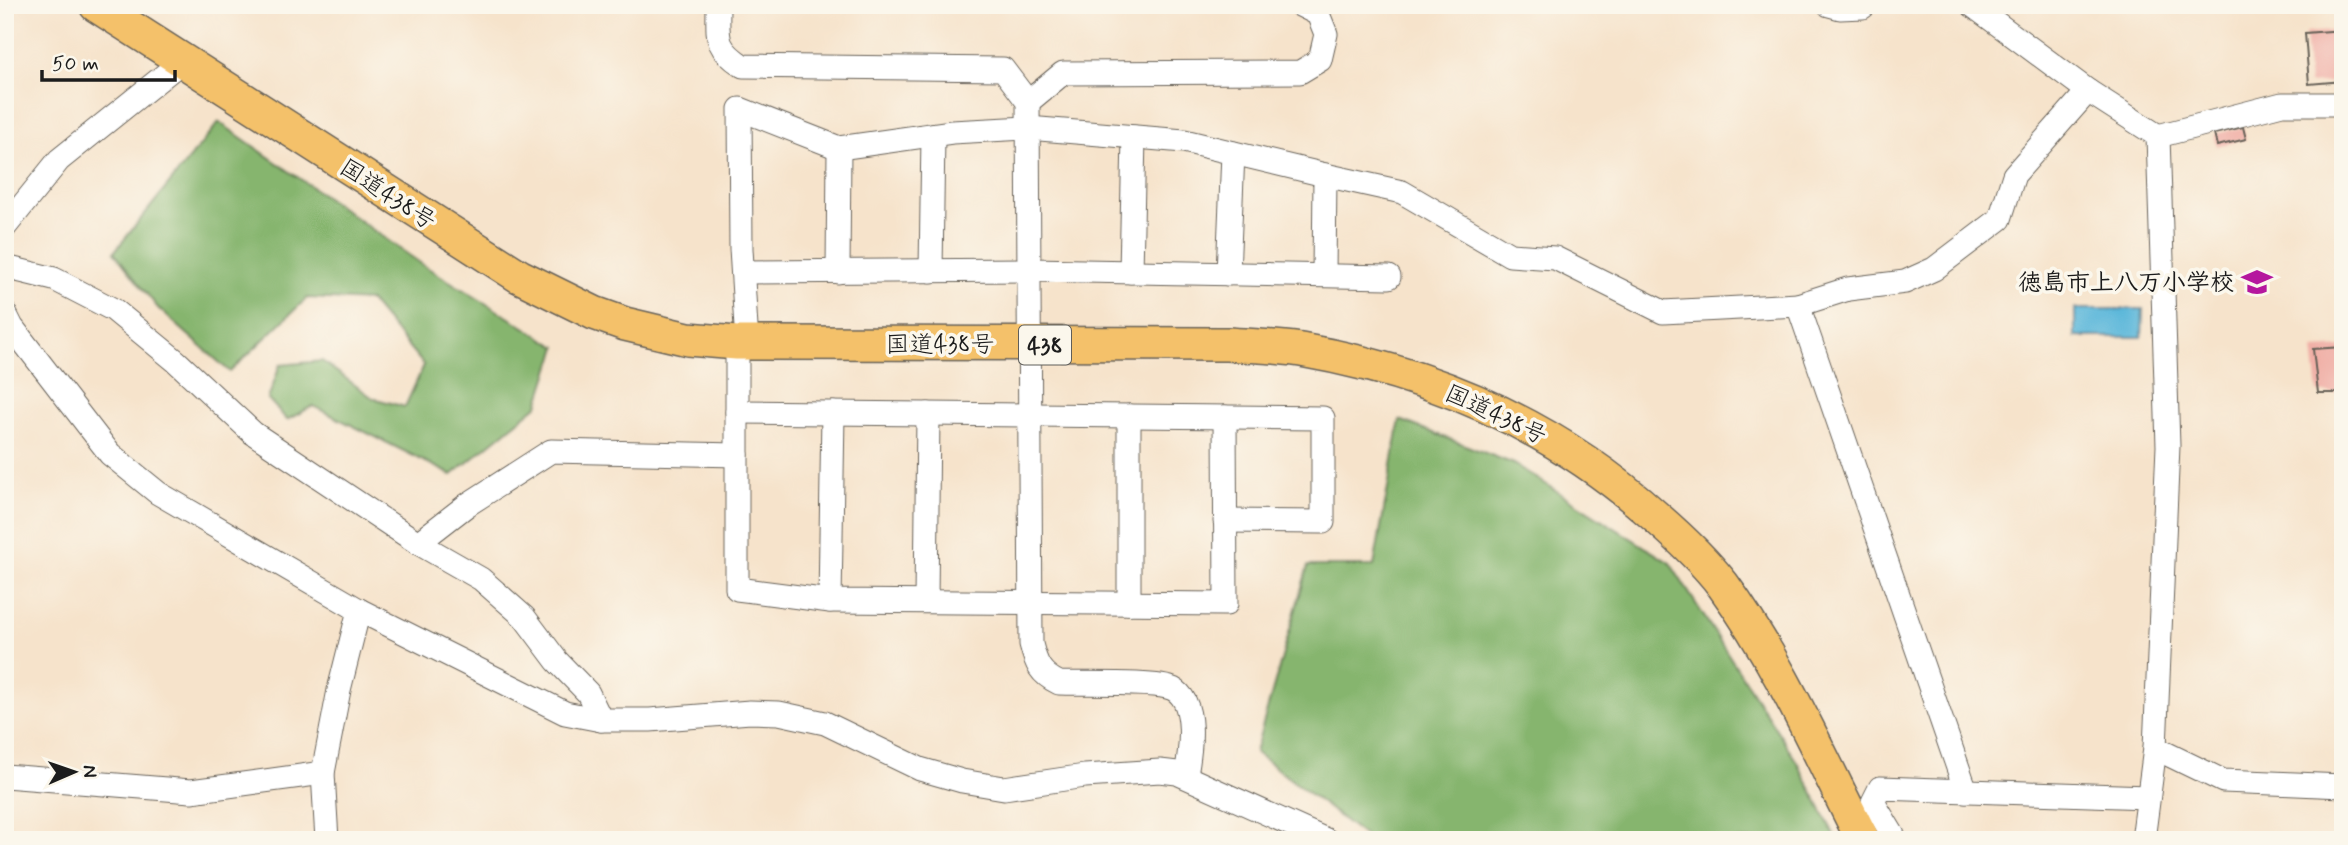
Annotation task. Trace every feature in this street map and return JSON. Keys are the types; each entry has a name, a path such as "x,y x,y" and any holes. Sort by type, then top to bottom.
{"highway":[{"name":"国道438号","path":"96,5 470,247 560,298 604,317 659,333 688,339 742,343 1227,344 1298,349 1359,362 1427,382 1487,405 1540,431 1632,495 1678,536 1721,582 1758,638 1863,840"}],"street":[{"path":"718,5 718,36 725,54 743,66 1003,69 1028,102 1031,644 1036,665 1046,677 1059,683 1154,685 1172,689 1182,697 1188,708 1191,750 1186,775"},
{"path":"1028,102 1063,73 1300,72 1320,60 1326,34 1318,14 1300,5"},
{"path":"1829,5 1840,8 1864,5"},
{"path":"1972,5 2088,90 2158,136 2282,104 2343,104"},
{"path":"5,227 59,160 181,62"},
{"path":"1225,417 1226,604 830,601 737,589 737,412 744,272 741,249 740,109 839,148 933,135 1028,128 1184,141 1402,192 1510,255 1555,258 1663,312 1798,305 1848,289 1905,282 1934,269 2000,219 2014,175 2088,90"},
{"path":"931,271 933,135"},
{"path":"2143,840 2155,748 2168,446 2158,136"},
{"path":"1131,272 1134,137"},
{"path":"838,272 839,148"},
{"path":"1228,274 1233,153"},
{"path":"1324,275 1325,175"},
{"path":"5,267 54,279 114,310 176,361 253,433 418,543 481,579 524,617 557,661 588,693 601,720"},
{"path":"744,272 1031,270 1389,277"},
{"path":"1798,305 1966,791"},
{"path":"5,313 12,327 110,454 158,493 359,610 565,713 601,720 650,720 750,712 779,713 825,723 920,769 962,781 1004,788 1110,774 1160,771 1186,775 1326,840"},
{"path":"737,412 1323,418 1323,522 1226,521"},
{"path":"830,601 834,413"},
{"path":"926,601 928,414"},
{"path":"1129,416 1129,603"},
{"path":"418,543 467,505 551,451 737,455"},
{"path":"327,840 323,773 359,610"},
{"path":"2155,748 2223,781 2343,786"},
{"path":"5,776 191,791 323,773"},
{"path":"1889,840 1893,835 1873,802 1880,788 2148,797"}],"green space":[{"path":"219,122 423,265 557,347 538,405 452,475 313,406 287,420 268,399 280,365 322,361 373,398 405,407 424,365 370,301 307,298 230,372 158,308 114,252"},
{"path":"1400,420 1514,464 1670,563 1797,762 1837,840 1370,840 1255,752 1308,566 1374,566"}],"water":[{"path":"2075,309 2143,309 2142,337 2075,337"}],"building":[{"path":"2343,30 2343,81 2309,84 2305,33"},
{"path":"2243,127 2246,139 2217,146 2214,134"},
{"path":"2343,347 2343,393 2318,393 2313,349"}],"place":[{"name":"徳島市上八万小学校","path":"2257,282"}]}
